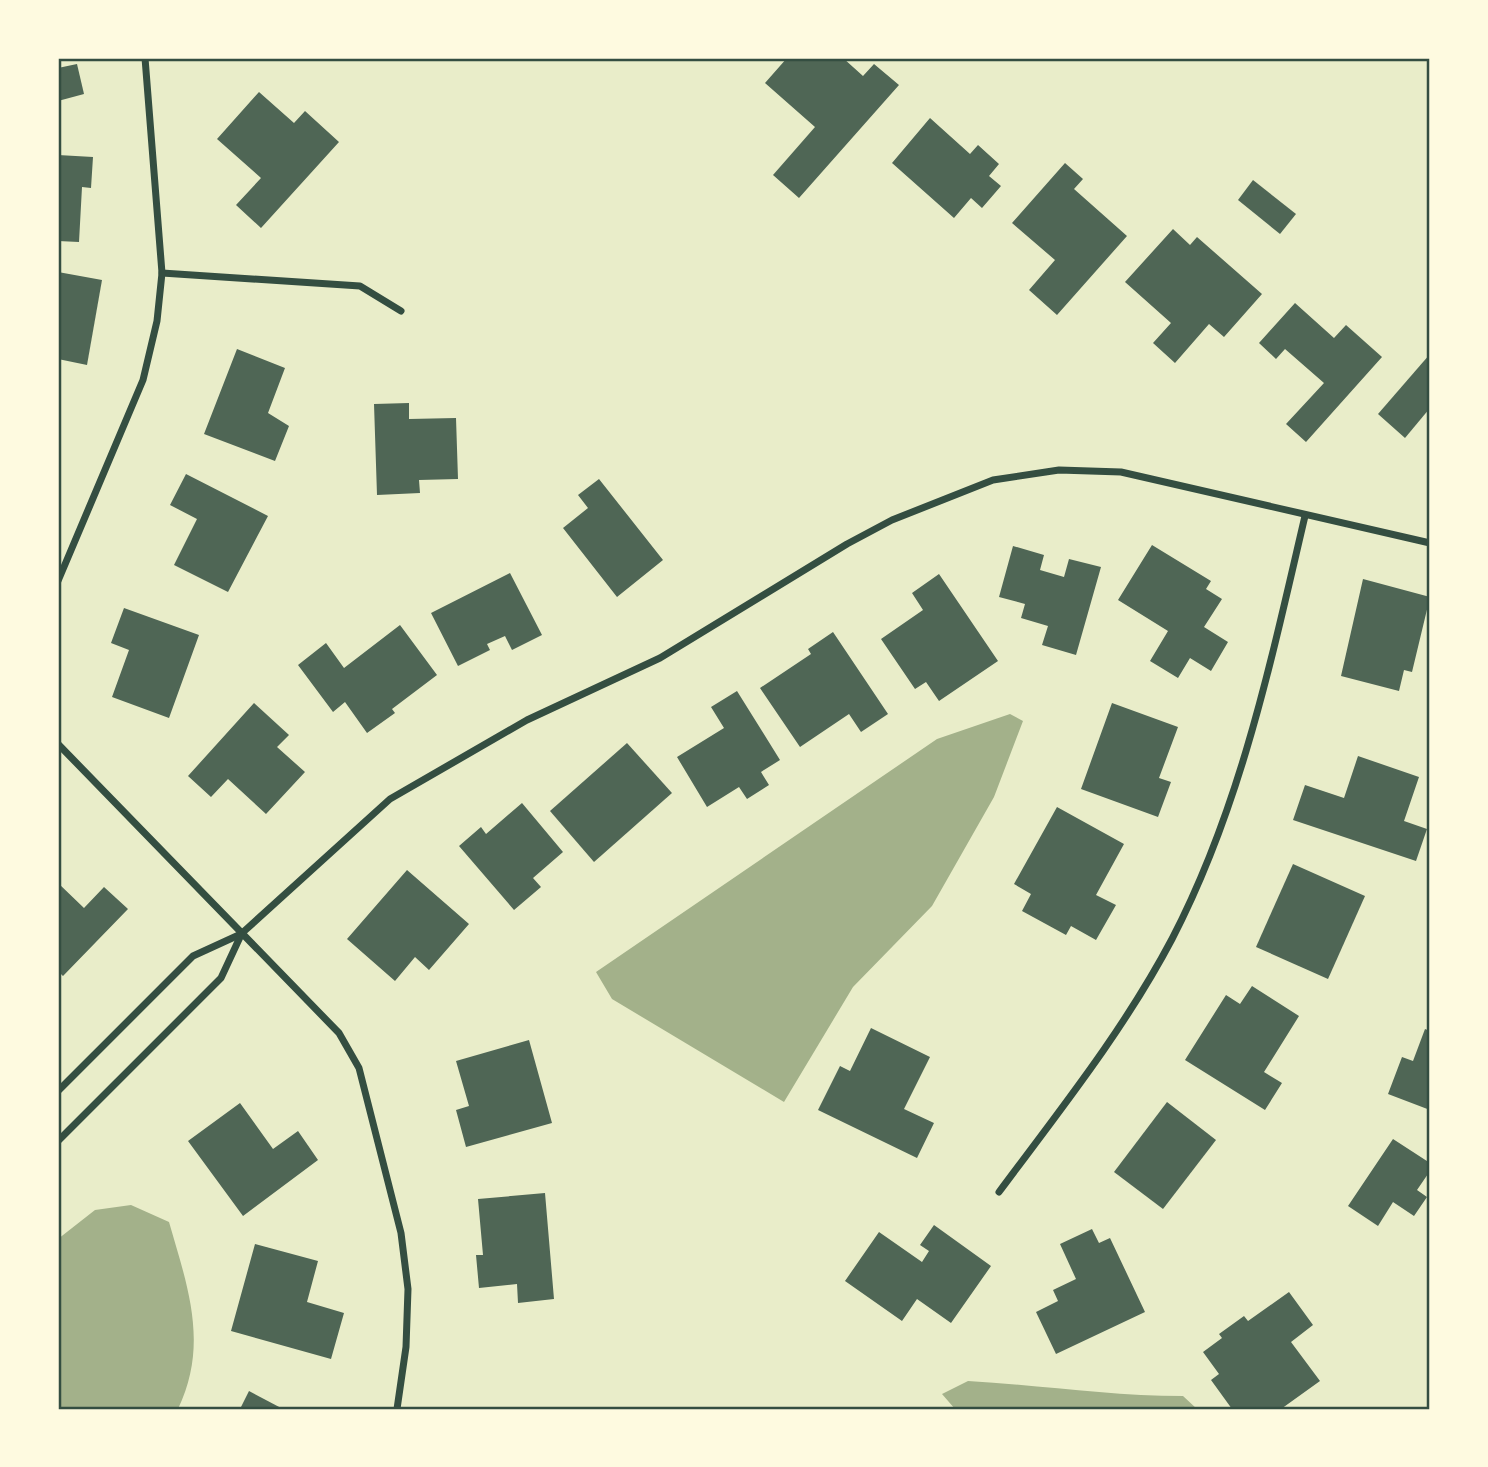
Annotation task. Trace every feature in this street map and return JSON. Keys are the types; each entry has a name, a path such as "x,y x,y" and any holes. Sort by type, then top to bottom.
{"street":[{"path":"58,581 143,380 157,321 162,273 145,58"},
{"path":"162,273 360,286 401,311"},
{"path":"58,1091 193,956 241,934 390,799 527,720 660,658 892,520 993,480 1059,470 1121,472 1430,543"},
{"path":"999,1192 1119,1030 1172,938 1238,784 1258,720 1304,516"},
{"path":"58,744 340,1033 359,1068 401,1233 408,1289 406,1347 397,1409"},
{"path":"58,1141 221,978 241,934"}],"shaded area":[{"path":"1010,714 1023,721 994,797 932,906 853,987 784,1102 612,999 596,972 937,739"},
{"path":"131,1205 169,1222 183,1270 192,1316 194,1339 187,1385 178,1409 58,1409 58,1239 95,1210"},
{"path":"968,1381 1183,1396 1197,1409 955,1409 942,1394"}],"building":[{"path":"787,58 843,58 863,76 874,64 899,85 799,198 773,175 815,127 765,83"},
{"path":"77,64 84,94 58,101 58,68"},
{"path":"259,92 294,123 305,111 339,142 261,228 236,205 261,178 217,139"},
{"path":"930,118 970,154 978,145 999,164 989,176 1001,186 982,208 971,198 954,218 892,163"},
{"path":"58,155 93,157 91,188 82,187 79,242 58,241"},
{"path":"1065,163 1083,179 1074,189 1127,236 1057,315 1029,290 1055,260 1012,223"},
{"path":"1253,180 1296,214 1280,234 1238,200"},
{"path":"1173,229 1190,245 1197,237 1262,294 1224,337 1209,324 1175,363 1153,343 1171,323 1125,282"},
{"path":"58,272 102,280 87,365 58,359"},
{"path":"1295,303 1334,338 1346,325 1382,357 1306,442 1286,424 1324,383 1285,349 1276,359 1259,343"},
{"path":"237,349 285,368 268,413 289,426 275,461 204,434"},
{"path":"1430,354 1430,408 1405,438 1378,414"},
{"path":"409,403 409,419 456,418 458,479 419,480 420,493 377,495 374,404"},
{"path":"186,474 268,516 228,592 174,565 197,519 170,505"},
{"path":"599,479 663,560 617,597 563,528 588,508 578,495"},
{"path":"1152,545 1211,581 1206,589 1222,599 1204,627 1228,642 1211,671 1190,658 1178,678 1150,661 1168,631 1118,600"},
{"path":"1013,546 1044,555 1040,570 1064,577 1069,559 1101,567 1076,655 1042,645 1048,626 1021,618 1025,604 999,597"},
{"path":"510,573 542,635 512,650 505,636 487,644 490,650 458,666 431,613"},
{"path":"939,574 998,661 939,701 926,682 915,689 881,639 923,610 912,593"},
{"path":"1363,579 1430,597 1412,672 1404,670 1399,691 1341,676"},
{"path":"124,608 199,635 169,718 112,697 129,650 111,643"},
{"path":"400,625 437,675 392,709 395,713 367,733 345,702 333,712 298,665 326,643 344,668"},
{"path":"833,632 888,714 861,732 849,714 800,747 760,688 811,654 808,649"},
{"path":"737,691 780,760 761,772 769,785 747,799 739,787 707,807 677,757 724,728 711,707"},
{"path":"254,703 289,735 277,747 305,772 266,814 228,779 211,797 188,776"},
{"path":"1112,703 1178,727 1159,778 1171,782 1158,817 1081,789"},
{"path":"627,743 672,793 594,862 550,811"},
{"path":"1358,756 1419,777 1404,821 1427,829 1416,861 1293,820 1305,785 1344,798"},
{"path":"522,803 563,852 533,878 541,887 514,910 459,846 481,827 486,834"},
{"path":"1057,807 1124,844 1096,895 1116,905 1096,940 1071,926 1066,935 1022,911 1031,894 1014,884"},
{"path":"1293,864 1365,896 1328,979 1256,947"},
{"path":"407,870 469,924 429,970 415,957 395,981 347,939"},
{"path":"58,883 84,908 104,887 128,909 63,976 58,971"},
{"path":"1252,986 1299,1016 1264,1072 1282,1083 1265,1110 1185,1060 1226,995 1240,1004"},
{"path":"871,1028 930,1057 904,1109 934,1123 917,1158 818,1110 840,1066 850,1071"},
{"path":"1425,1029 1430,1031 1430,1110 1388,1094 1402,1057 1413,1061"},
{"path":"529,1040 552,1123 466,1147 456,1110 469,1106 456,1061"},
{"path":"1167,1102 1216,1140 1163,1209 1114,1172"},
{"path":"240,1103 273,1149 298,1131 318,1160 243,1216 188,1141"},
{"path":"1393,1139 1430,1163 1430,1171 1417,1190 1427,1197 1414,1216 1393,1202 1378,1226 1348,1206"},
{"path":"545,1193 554,1299 518,1303 517,1284 479,1288 476,1255 483,1255 478,1199"},
{"path":"934,1225 991,1266 951,1323 917,1299 902,1321 845,1281 879,1232 922,1262 929,1251 920,1245"},
{"path":"1092,1229 1099,1243 1110,1238 1145,1312 1056,1354 1036,1312 1058,1301 1053,1290 1076,1279 1060,1244"},
{"path":"255,1244 318,1261 307,1302 344,1313 331,1359 231,1331"},
{"path":"1289,1292 1313,1325 1291,1342 1320,1381 1281,1409 1232,1409 1211,1380 1219,1374 1203,1352 1222,1338 1219,1334 1244,1316 1248,1321"},
{"path":"249,1391 283,1409 240,1409"}]}
